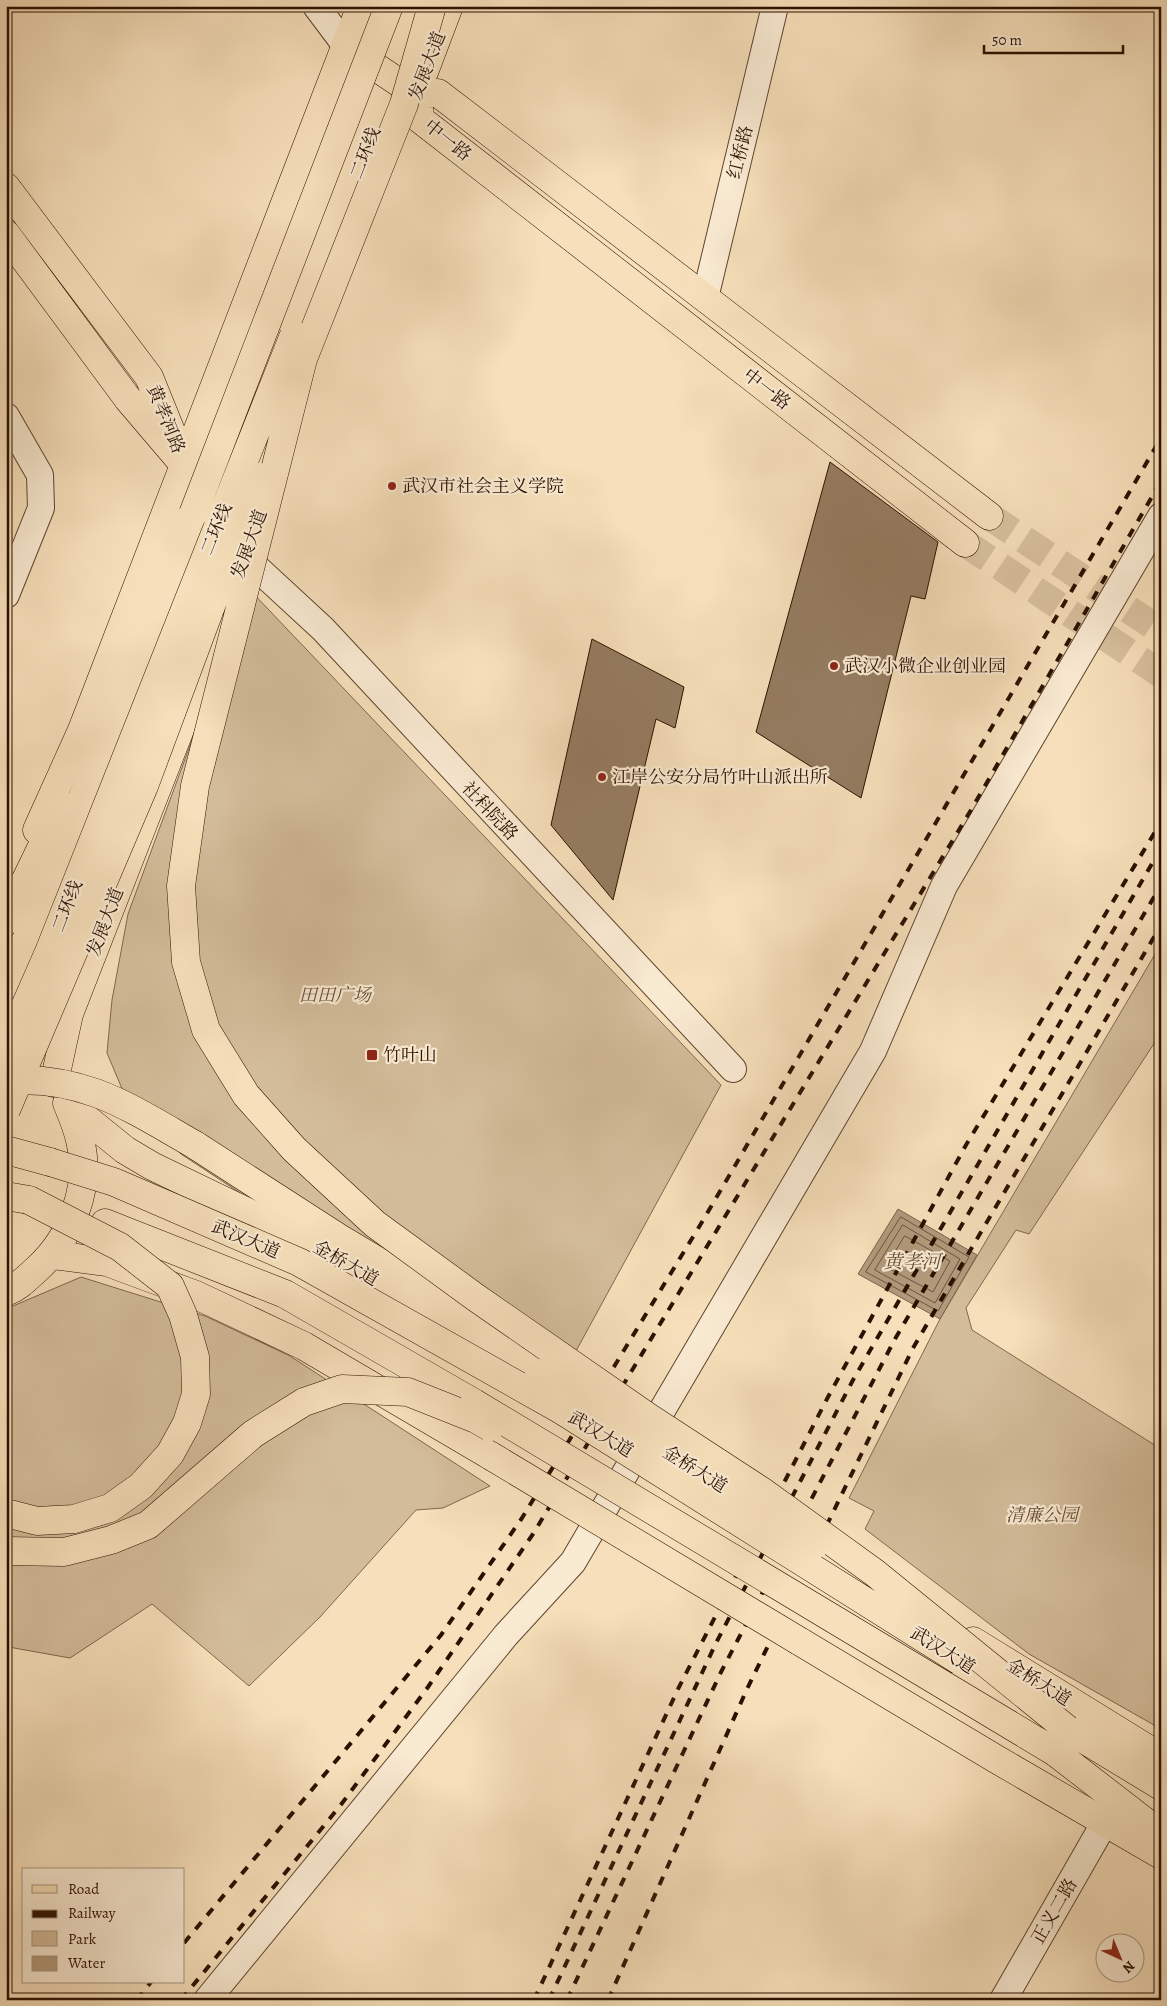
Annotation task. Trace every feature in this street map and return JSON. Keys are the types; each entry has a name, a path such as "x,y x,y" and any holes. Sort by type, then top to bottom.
{"main road":[{"path":"6,894 82,730 361,6"},
{"name":"二环线","path":"6,986 33,924 389,6"},
{"name":"二环线","path":"6,1050 50,952 316,281 422,6"},
{"path":"6,1110 144,786 303,359 404,104 432,6"},
{"name":"发展大道","path":"61,1093 69,1014 193,696 338,298 449,6"},
{"path":"346,46 416,94"},
{"name":"中一路","path":"965,543 421,120 416,94 438,93 989,516"},
{"name":"黄孝河路","path":"6,187 149,377 185,466"},
{"name":"黄孝河路","path":"6,234 128,399 185,466"},
{"path":"303,359 195,786 181,886 186,962 206,1030 246,1095 294,1149 375,1224 648,1417 763,1492 875,1573 1161,1834"},
{"path":"185,466 244,556"},
{"path":"6,921 71,787 118,676 193,514"},
{"path":"6,971 33,924"},
{"name":"金桥大道","path":"6,1043 30,1058 61,1093 125,1150 152,1166 305,1240 539,1373 1161,1757"},
{"path":"6,1081 65,1083 114,1098 195,1145 339,1238 470,1317 648,1417"},
{"path":"6,1292 17,1288 53,1255 73,1220 82,1181 80,1141 61,1093"},
{"name":"武汉大道","path":"6,1150 114,1182 300,1262 558,1408 1061,1741 1161,1816"},
{"path":"6,1513 36,1521 74,1519 110,1508 141,1486 170,1454 187,1423 196,1394 195,1357 184,1315 170,1286 120,1247 18,1198"},
{"name":"武汉大道","path":"18,1198 105,1223 285,1294 593,1474 1061,1741 1161,1786"},
{"path":"53,1255 107,1262 196,1295 304,1346 491,1456 996,1760 1161,1855"},
{"path":"6,1551 64,1552 111,1540 148,1525 253,1434 304,1402 342,1390 408,1392 476,1419 553,1464 593,1474"}],"street":[{"path":"316,6 346,46"},
{"name":"红桥路","path":"705,298 775,6"},
{"path":"6,416 40,475 41,500 41,508 6,595"},
{"path":"207,2000 506,1635 573,1562 873,1051 944,886 1161,516"},
{"name":"社科院路","path":"244,556 323,629 733,1069"},
{"name":"正义二路","path":"1003,2000 1105,1822"}],"green space":[{"name":"田田广场","path":"248,588 721,1085 564,1373 275,1216 181,1154 128,1103 107,1053 112,1000 128,914"},
{"name":"清廉公园","path":"1161,944 1161,1033 1029,1234 1016,1230 966,1308 972,1330 1161,1449 1161,1729 1029,1654 865,1529 874,1511 849,1498 940,1319"},
{"path":"81,1277 205,1316 290,1356 490,1486 443,1508 416,1510 320,1617 249,1686 152,1604 70,1658 14,1648 6,1644 6,1309"}],"water":[{"name":"黄孝河","path":"898,1209 977,1255 940,1319 858,1274"}],"building":[{"name":"武汉小微企业创业园","path":"830,462 938,542 925,599 911,596 861,798 756,732"},
{"name":"江岸公安分局竹叶山派出所","path":"592,639 684,687 675,728 656,719 613,900 551,825"}],"tunnel":[{"path":"989,516 1161,631"},
{"path":"965,543 1161,674"}],"railway":[{"path":"185,1942 441,1635 522,1518 702,1222 1161,438"},
{"path":"181,2000 340,1806 428,1687 533,1534 971,810 1161,481"},
{"path":"534,2000 678,1689 828,1397 966,1145 1161,822"},
{"path":"549,2000 716,1643 853,1380 1161,848"},
{"path":"567,2000 721,1672 895,1339 1161,885"},
{"path":"608,2000 747,1689 913,1348 1161,925"},
{"path":"137,2000 149,1984"}],"place":[{"name":"武汉市社会主义学院","path":"392,486"},
{"name":"武汉小微企业创业园","path":"834,666"},
{"name":"江岸公安分局竹叶山派出所","path":"602,777"},
{"name":"竹叶山","path":"372,1055"}]}
